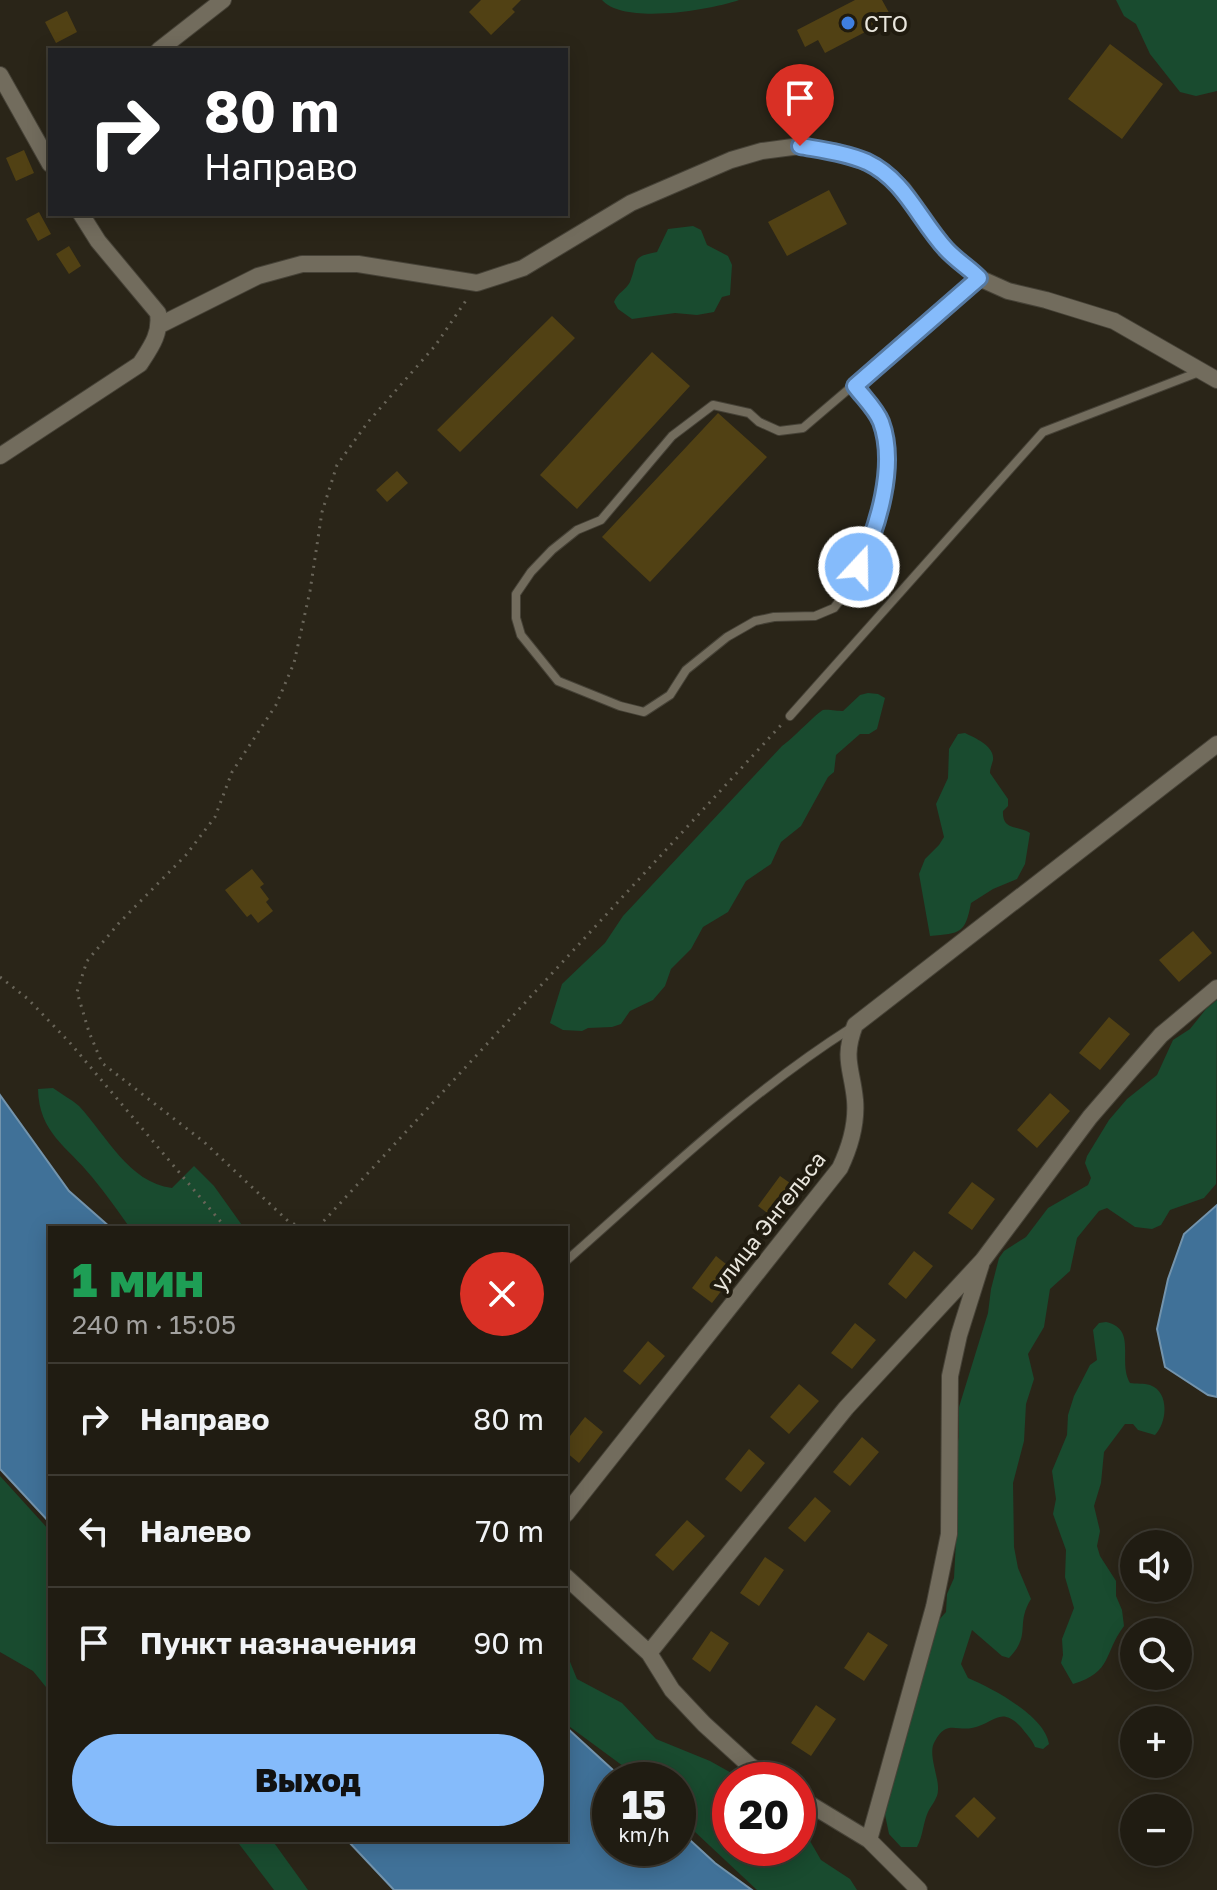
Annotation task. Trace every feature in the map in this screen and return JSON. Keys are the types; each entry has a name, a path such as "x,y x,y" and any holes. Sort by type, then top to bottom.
{"street":[{"path":"162,48 223,0"},
{"path":"0,75 44,140"},
{"path":"160,325 258,276 302,264 358,264 477,283 523,268 631,203 731,160 762,151 800,146 837,152 868,163 885,174 903,189 946,249 979,278 1008,291 1114,321 1210,375"},
{"path":"0,456 140,364 154,344 160,325 158,313 98,241 82,216"},
{"path":"855,1025 1217,744"},
{"path":"649,1653 846,1408 983,1260 1100,1105 1161,1035 1217,988"},
{"name":"улица Энгельса","path":"568,1511 840,1168 853,1133 855,1101 847,1058 855,1025"},
{"path":"869,1840 934,1607 949,1534 950,1376 959,1335 983,1260"},
{"path":"568,1579 649,1653 672,1690 746,1762"},
{"path":"816,1808 869,1840 919,1890"}],"lane":[{"path":"855,386 880,419 888,450 887,475 869,547 849,588 834,608 815,616 774,617 755,621 727,637 686,670 670,695 644,712 620,706 558,681 521,635 516,618 516,594 552,550 577,530 601,520 672,436 713,405 749,413 759,422 779,431 803,428 979,278"},
{"path":"790,716 1043,432 1210,375"},
{"path":"568,1259 755,1095 805,1057 855,1025"}],"path":[{"path":"299,1226 288,1221 204,1142 102,1063 77,992 87,961 119,923 186,855 215,817 232,772 276,705 294,663 310,591 322,512 337,465 368,422 435,346 477,283"},
{"path":"321,1226 790,716"},
{"path":"0,977 28,999 71,1044 224,1226"}],"green space":[{"path":"602,0 739,0 689,11 647,14 613,8"},
{"path":"1116,0 1217,0 1217,91 1196,96 1180,92 1150,54 1136,24 1124,16"},
{"path":"693,226 701,230 707,245 728,256 732,265 730,295 722,297 714,312 697,315 675,313 632,319 618,309 614,302 630,282 639,258 657,252 668,229"},
{"path":"868,693 885,698 877,729 869,734 860,734 836,755 834,772 828,777 801,826 781,842 771,864 746,881 728,912 703,927 691,949 671,969 665,986 653,1000 630,1011 621,1024 612,1027 563,1030 550,1023 562,984 605,943 623,916 782,746 823,710 843,711 860,695"},
{"path":"965,733 984,743 993,755 990,773 1008,799 1008,806 1003,811 1005,822 1030,833 1025,864 1017,879 971,903 960,930 930,936 919,874 925,859 944,837 936,804 948,778 949,749 958,734"},
{"path":"1217,1000 1216,1184 1204,1198 1170,1210 1161,1225 1152,1229 1135,1227 1107,1208 1099,1211 1077,1238 1070,1271 1050,1289 1044,1327 1028,1354 1034,1379 1026,1404 1024,1441 1013,1483 1014,1547 1018,1568 1031,1599 1026,1608 1020,1642 1009,1658 1002,1656 972,1630 961,1664 968,1678 1028,1713 1038,1723 1049,1744 1043,1749 1035,1747 1021,1727 1008,1717 972,1728 947,1728 933,1746 937,1796 926,1816 921,1838 917,1847 901,1847 889,1834 884,1810 930,1630 946,1612 947,1594 954,1578 958,1502 953,1462 959,1437 959,1407 988,1313 999,1258 1004,1251 1026,1237 1048,1208 1088,1185 1091,1178 1085,1163 1087,1156 1109,1120 1127,1099 1157,1075 1173,1040 1190,1029"},
{"path":"53,1088 79,1106 131,1167 157,1184 172,1188 194,1166 214,1186 243,1226 129,1226 92,1177 49,1128 43,1117 38,1089"},
{"path":"1106,1322 1121,1331 1130,1383 1148,1384 1156,1389 1164,1401 1164,1416 1155,1435 1138,1430 1133,1424 1125,1424 1104,1452 1101,1483 1094,1506 1100,1531 1097,1546 1116,1581 1116,1596 1123,1618 1120,1618 1120,1632 1101,1668 1073,1684 1061,1663 1062,1639 1074,1608 1065,1577 1066,1550 1053,1514 1056,1499 1052,1471 1067,1435 1068,1415 1074,1396 1090,1365 1097,1360 1093,1330 1099,1323"},
{"path":"0,1476 48,1529 48,1690 33,1671 0,1652"},
{"path":"568,1657 577,1679 622,1703 656,1739 712,1762 712,1848 696,1833 696,1762 618,1762 568,1725"},
{"path":"238,1842 273,1842 308,1890 274,1890"},
{"path":"816,1851 821,1860 850,1879 857,1890 757,1890 731,1866 816,1866"}],"water":[{"path":"0,1095 69,1191 109,1226 48,1226 48,1521 0,1469"},
{"path":"1217,1205 1217,1397 1208,1395 1165,1367 1157,1329 1168,1279 1184,1234"},
{"path":"568,1729 604,1762 592,1762 592,1866 696,1866 696,1846 712,1860 712,1866 719,1866 752,1890 394,1890 349,1842 568,1842"}],"building":[{"path":"481,0 521,0 512,9 515,12 491,35 469,12"},
{"path":"855,0 882,0 892,18 825,53 818,40 805,47 797,30"},
{"path":"67,11 77,32 56,43 45,22"},
{"path":"1110,44 1163,84 1122,139 1068,99"},
{"path":"24,150 34,173 16,181 6,158"},
{"path":"829,190 847,224 787,256 768,222"},
{"path":"39,212 51,234 38,241 26,219"},
{"path":"69,246 81,266 69,274 56,254"},
{"path":"552,316 575,338 460,452 437,430"},
{"path":"652,352 690,386 577,509 540,475"},
{"path":"718,413 767,457 650,582 602,537"},
{"path":"397,471 408,483 387,502 376,490"},
{"path":"252,869 264,884 260,887 273,911 258,923 251,914 247,917 225,890"},
{"path":"1193,931 1212,953 1179,982 1159,960"},
{"path":"1109,1017 1130,1034 1100,1070 1079,1053"},
{"path":"1050,1093 1070,1111 1037,1148 1017,1130"},
{"path":"780,1176 800,1190 778,1221 758,1206"},
{"path":"972,1182 995,1199 972,1230 948,1213"},
{"path":"914,1251 933,1266 906,1299 888,1284"},
{"path":"716,1256 736,1272 712,1303 692,1288"},
{"path":"855,1323 876,1340 852,1369 831,1353"},
{"path":"648,1341 665,1356 640,1385 623,1371"},
{"path":"799,1384 819,1401 789,1434 770,1417"},
{"path":"585,1417 603,1432 579,1463 568,1454 568,1438"},
{"path":"862,1437 879,1452 850,1486 833,1472"},
{"path":"749,1449 765,1463 741,1492 725,1479"},
{"path":"815,1497 831,1511 805,1542 788,1528"},
{"path":"687,1520 705,1536 673,1571 655,1555"},
{"path":"765,1557 784,1570 759,1606 740,1593"},
{"path":"711,1631 729,1643 710,1672 692,1659"},
{"path":"868,1632 888,1645 864,1681 844,1668"},
{"path":"816,1705 836,1719 811,1756 791,1743"},
{"path":"974,1797 996,1818 978,1838 955,1816"}],"place":[{"name":"СТО","path":"848,23"}],"route":[{"path":"800,146 837,152 868,163 885,174 903,189 946,249 979,278 855,386 880,419 888,450 887,475 869,547 859,567"}]}
